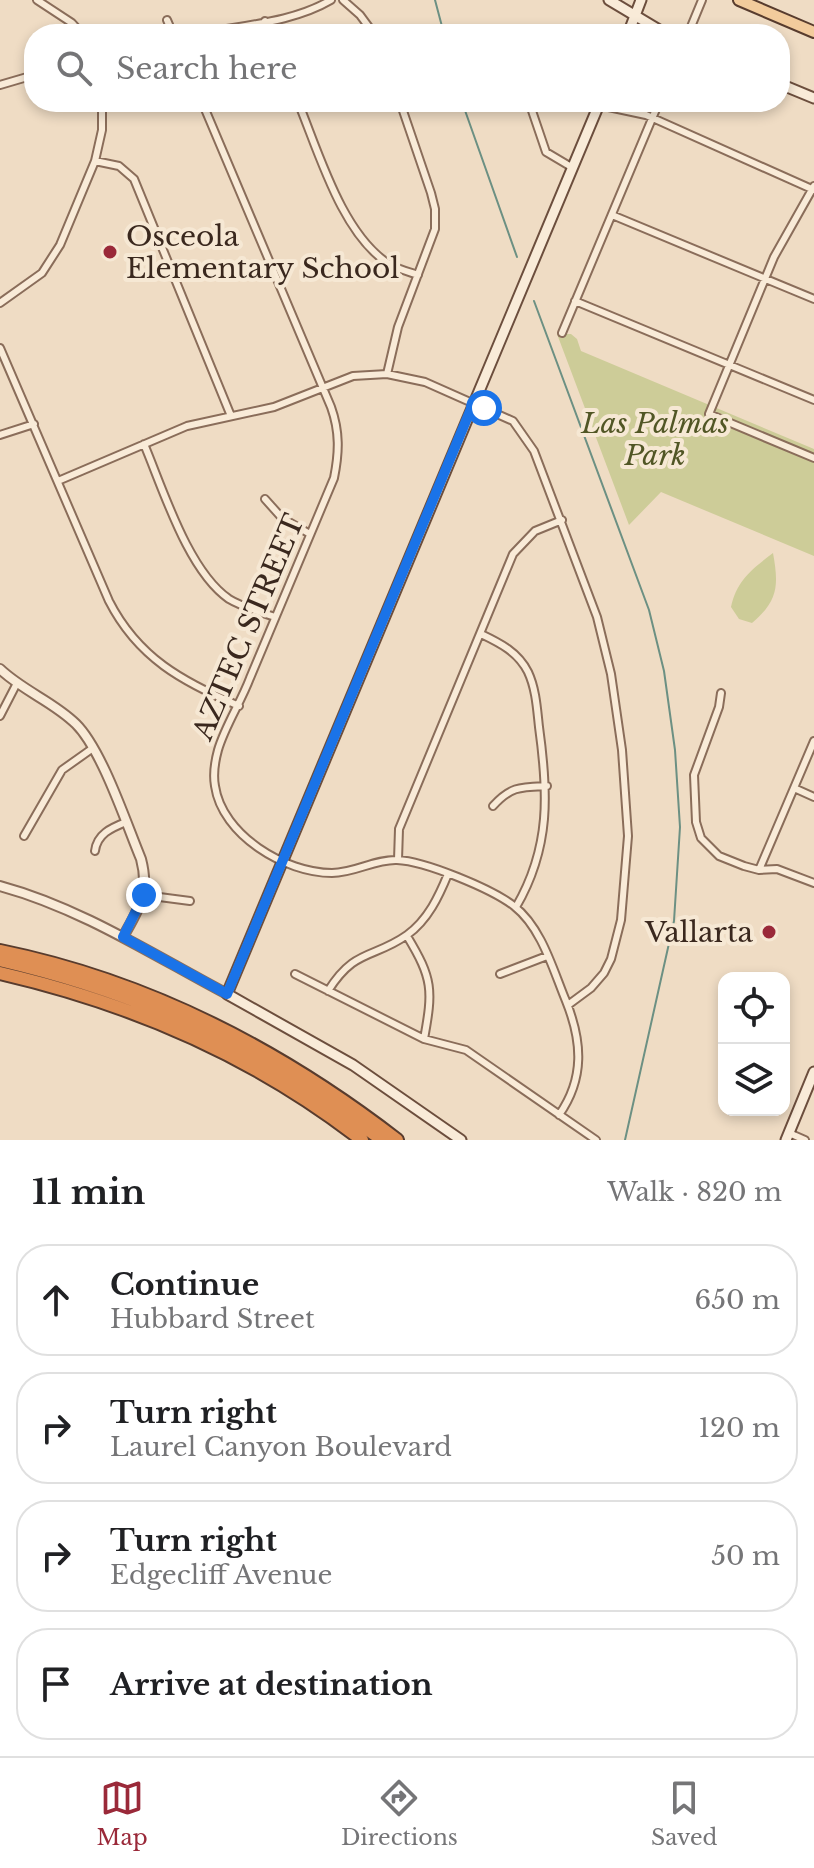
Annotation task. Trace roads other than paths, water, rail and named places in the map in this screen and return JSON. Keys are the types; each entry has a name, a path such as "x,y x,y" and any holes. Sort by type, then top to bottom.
{"highway":[{"path":"0,951 103,978 195,1015 282,1059 397,1140"},
{"path":"0,963 108,995 208,1037 298,1087 371,1140"},
{"path":"0,963 102,987 209,1030 325,1098 382,1140"},
{"path":"0,973 92,997 195,1038 289,1089 362,1140"}],"main road":[{"path":"609,0 649,24"},
{"path":"632,24 641,0"},
{"path":"739,0 814,32"},
{"path":"790,88 814,98"},
{"path":"461,1140 353,1065 227,994 595,112"},
{"path":"788,1137 814,1072"}],"street":[{"path":"37,0 73,24"},
{"path":"250,24 312,10 331,0"},
{"path":"343,0 367,24"},
{"path":"692,24 702,0"},
{"path":"167,20 169,24"},
{"path":"0,85 24,78"},
{"path":"0,303 42,273 53,260 95,161 102,130 102,112"},
{"name":"AZTEC STREET","path":"206,112 337,425 338,458 334,478 218,749 214,784 219,803 237,831 252,844 282,860 312,871 334,873 398,860"},
{"path":"302,112 349,223 367,245 390,265 418,275"},
{"path":"387,374 392,344 435,229 435,209 403,112"},
{"path":"532,112 545,151 573,168"},
{"path":"628,112 814,189 774,257 709,414 814,458"},
{"path":"562,333 654,112"},
{"path":"95,161 119,166 134,179 231,416"},
{"path":"612,215 814,299"},
{"path":"575,301 814,400"},
{"path":"0,348 109,601 126,630 149,655 189,684 239,706"},
{"path":"58,481 187,426 274,407 353,376 387,374 425,382 513,421 519,427 534,451 597,617 611,674 622,750 628,836 621,920 604,973 591,988 568,1005"},
{"path":"0,435 34,424"},
{"path":"144,444 195,561 207,578 230,599 275,617"},
{"path":"265,499 282,518 310,534"},
{"path":"559,1115 576,1082 580,1061 578,1034 547,956 530,924 516,907 448,874 422,863 398,860 399,829 513,554 535,531 562,520"},
{"path":"481,634 515,654 528,671 534,688 547,786 544,828 516,907"},
{"path":"0,669 63,712 77,725 93,748 126,822 145,876 144,895 123,937"},
{"path":"0,716 17,683"},
{"path":"721,693 719,707 696,764 696,822 701,838 719,856 759,870 777,869 814,883"},
{"path":"759,870 814,741"},
{"path":"24,836 62,770 93,748"},
{"path":"493,806 506,792 522,786 547,786"},
{"path":"794,788 814,797"},
{"path":"95,851 99,838 126,822"},
{"path":"328,991 340,972 355,959 407,936 424,920 440,895 448,874"},
{"path":"0,886 58,905 227,994"},
{"path":"144,895 190,901"},
{"path":"407,936 424,963 430,984 431,1000 424,1039"},
{"path":"500,974 547,956"},
{"path":"295,974 424,1039 466,1050 596,1140"},
{"path":"788,1137 805,1140"}],"waterway":[{"path":"435,0 441,24"},
{"path":"466,112 517,257"},
{"path":"534,301 649,610 664,671 675,750 680,827 674,921 625,1140"}],"place":[{"name":"Osceola Elementary School","path":"110,252"},
{"name":"Vallarta","path":"769,932"}],"park label":[{"name":"Las Palmas Park","path":"655,439"}]}
